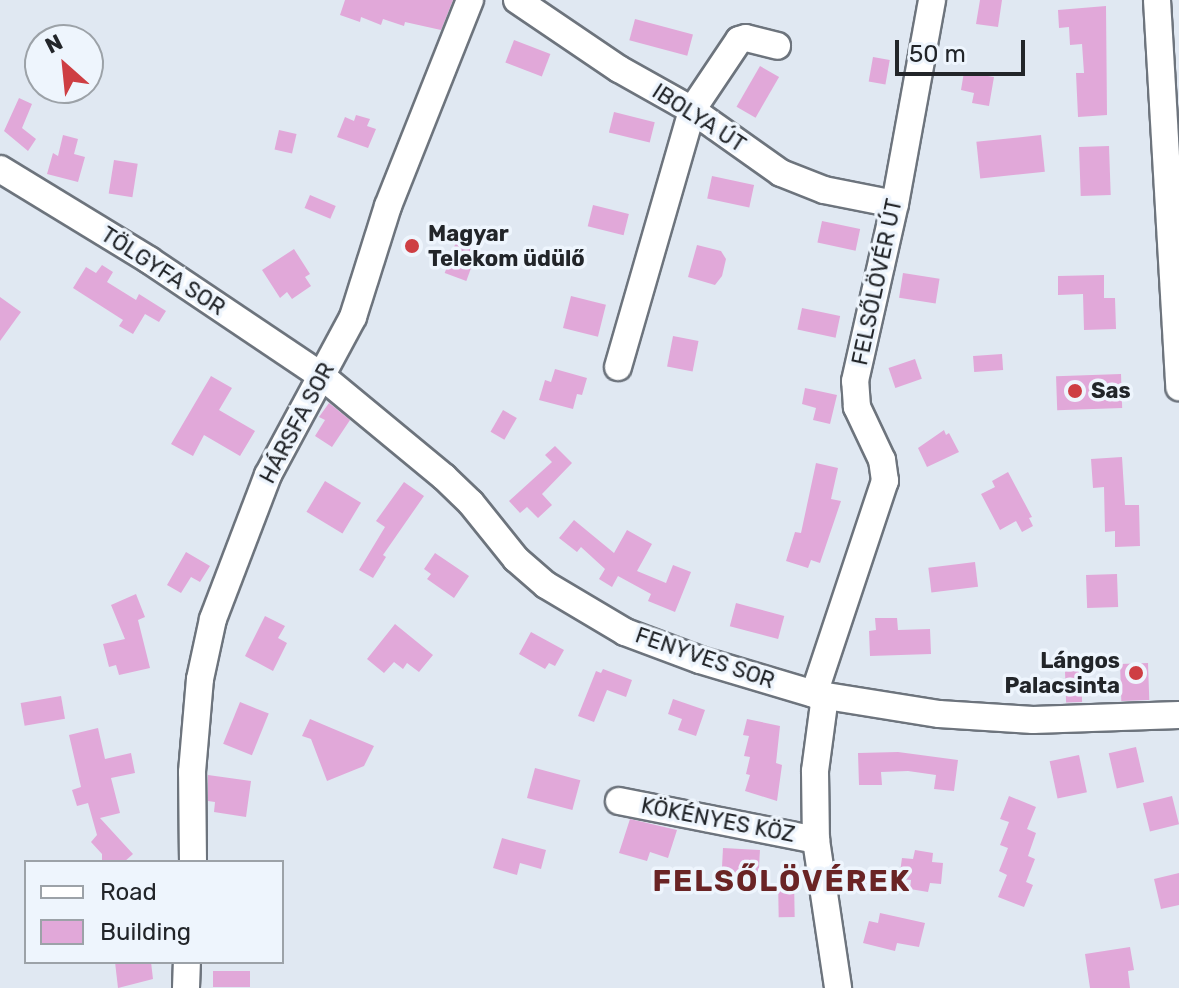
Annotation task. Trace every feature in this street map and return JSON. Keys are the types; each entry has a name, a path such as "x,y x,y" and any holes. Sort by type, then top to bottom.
{"street":[{"name":"HÁRSFA SOR","path":"193,860 192,772 200,679 213,619 268,475 353,317 388,206 470,0"},
{"name":"IBOLYA ÚT","path":"517,0 619,69 692,110 781,173 824,190 895,204"},
{"name":"FELSŐLÖVÉR ÚT","path":"838,988 816,840 815,771 820,695 885,481 882,460 857,407 855,381 895,204 932,0"},
{"path":"1157,0 1179,387"},
{"path":"618,367 692,110 739,40 746,38 777,46"},
{"name":"TÖLGYFA SOR","path":"0,169 149,260 323,377"},
{"name":"FENYVES SOR","path":"323,377 444,477 471,503 516,559 546,585 581,609 625,632 700,660 820,695 939,714 1033,720 1179,715"},
{"name":"KÖKÉNYES KÖZ","path":"619,801 816,840"},
{"path":"186,988 187,964"}],"building":[{"path":"345,0 453,0 441,30 405,22 404,26 383,19 381,25 361,17 360,22 340,15"},
{"path":"980,0 1002,0 998,27 976,24"},
{"path":"1106,6 1107,115 1078,117 1076,73 1084,73 1082,44 1070,45 1069,27 1059,28 1058,10"},
{"path":"635,19 693,35 687,56 629,40"},
{"path":"514,40 550,54 542,76 505,62"},
{"path":"873,57 890,60 885,85 869,82"},
{"path":"760,66 779,77 756,118 736,107"},
{"path":"964,72 994,77 989,106 972,103 974,93 961,90"},
{"path":"19,98 24,104 32,104 22,128 36,139 28,151 4,131"},
{"path":"614,112 655,122 650,143 609,132"},
{"path":"356,115 370,119 367,126 376,129 368,148 337,137 345,117 354,121"},
{"path":"279,130 297,134 292,154 275,149"},
{"path":"63,135 78,139 74,154 85,157 78,182 47,174 53,153 58,156"},
{"path":"1041,135 1045,172 980,179 976,142"},
{"path":"1109,146 1111,195 1081,196 1079,147"},
{"path":"114,160 138,164 132,197 109,194"},
{"path":"712,176 754,185 749,207 707,198"},
{"path":"310,195 336,206 330,219 305,208"},
{"path":"593,205 629,214 624,235 588,226"},
{"path":"822,221 860,229 856,251 817,243"},
{"path":"456,242 478,250 466,281 445,273"},
{"path":"697,245 721,251 726,259 722,276 715,285 688,277"},
{"path":"294,249 310,274 305,277 311,286 292,299 287,292 280,298 262,270"},
{"path":"102,265 113,272 107,282 136,300 139,294 166,311 159,322 145,314 133,334 119,326 123,320 73,288 86,267 96,273"},
{"path":"903,273 940,279 936,303 899,298"},
{"path":"1104,275 1104,298 1115,298 1116,329 1084,330 1083,294 1058,295 1058,276"},
{"path":"571,296 606,305 598,337 563,328"},
{"path":"0,297 21,312 0,341"},
{"path":"802,308 840,316 836,338 797,330"},
{"path":"673,336 699,341 693,371 667,366"},
{"path":"1002,354 1003,370 974,372 973,356"},
{"path":"915,359 922,379 895,388 889,368"},
{"path":"555,369 587,378 582,395 577,394 573,409 539,400 545,380 551,382"},
{"path":"1121,374 1122,408 1057,410 1056,376"},
{"path":"211,376 232,388 219,410 255,431 240,456 204,435 193,456 171,444"},
{"path":"805,388 837,395 830,424 813,420 816,408 802,404"},
{"path":"329,403 350,420 332,447 315,436 325,420 319,417"},
{"path":"503,410 517,418 504,440 490,432"},
{"path":"944,430 946,435 949,433 959,452 927,467 918,448"},
{"path":"555,446 572,463 542,494 552,505 538,518 527,507 520,513 509,501 552,462 545,455"},
{"path":"1122,457 1125,505 1139,505 1140,546 1115,547 1115,531 1105,532 1104,487 1093,488 1091,459"},
{"path":"816,463 838,468 831,499 841,501 820,563 811,560 808,568 786,561 795,532 801,533"},
{"path":"1008,472 1032,517 1029,518 1033,526 1022,532 1016,521 1000,530 981,494 995,487 992,481"},
{"path":"325,481 361,503 342,533 306,512"},
{"path":"404,482 424,496 383,555 386,557 373,578 359,570 385,527 376,521"},
{"path":"574,520 614,553 627,530 652,544 637,571 666,583 673,565 691,572 675,612 648,601 651,594 618,576 612,587 599,579 605,569 581,547 577,552 559,538"},
{"path":"186,552 210,566 200,582 191,577 181,593 167,585"},
{"path":"435,553 469,576 454,598 427,579 431,574 424,569"},
{"path":"975,562 978,587 931,593 928,568"},
{"path":"1117,574 1118,607 1087,608 1086,575"},
{"path":"136,594 145,617 138,620 150,668 119,675 116,665 109,667 103,644 125,639 111,605"},
{"path":"736,603 784,616 778,639 730,626"},
{"path":"265,616 285,626 278,638 287,643 273,671 245,656"},
{"path":"875,618 897,618 898,630 930,629 931,654 870,656 869,631 876,630"},
{"path":"395,624 433,655 419,672 407,663 403,669 394,662 384,673 367,659"},
{"path":"531,632 564,650 555,666 549,663 545,669 519,654"},
{"path":"1148,663 1149,700 1121,701 1120,664"},
{"path":"603,669 632,680 626,697 607,690 594,722 578,716 596,671 601,673"},
{"path":"1081,671 1082,702 1066,703 1065,672"},
{"path":"61,696 65,719 25,726 21,703"},
{"path":"673,699 705,710 696,736 678,730 682,719 668,714"},
{"path":"240,702 269,714 252,755 223,744"},
{"path":"310,719 374,746 364,766 327,781 311,739 302,736"},
{"path":"747,719 780,726 776,763 782,765 777,801 745,791 750,775 746,774 750,757 744,756 749,736 743,735"},
{"path":"98,728 105,759 131,753 135,773 111,778 120,813 100,818 133,854 126,860 102,860 102,854 91,842 97,835 88,803 77,806 72,790 81,787 69,735"},
{"path":"1136,747 1144,782 1117,788 1109,753"},
{"path":"898,752 958,760 954,791 934,789 936,775 908,771 881,772 882,785 859,785 858,753"},
{"path":"1079,755 1087,792 1058,798 1050,761"},
{"path":"535,768 580,780 572,810 527,798"},
{"path":"208,775 251,781 246,817 214,812 215,802 208,801"},
{"path":"1009,796 1036,807 1027,829 1036,833 1028,856 1035,859 1026,882 1033,885 1024,907 998,897 1007,875 999,871 1008,848 1000,845 1009,822 1000,819"},
{"path":"1172,796 1179,824 1150,831 1143,803"},
{"path":"630,819 677,830 668,858 650,852 647,861 619,853"},
{"path":"502,838 546,850 541,869 520,863 517,875 493,868"},
{"path":"723,848 760,850 759,874 722,872"},
{"path":"915,850 933,853 932,862 943,863 941,884 930,883 928,892 910,889 911,880 899,879 902,858 913,859"},
{"path":"1179,873 1179,905 1161,909 1154,879"},
{"path":"778,878 794,878 795,917 779,917"},
{"path":"880,913 925,923 919,947 897,943 895,951 863,943 869,921 878,923"},
{"path":"1130,947 1134,970 1128,971 1130,988 1090,988 1085,954"},
{"path":"115,964 151,964 153,979 118,988"},
{"path":"213,971 250,971 250,987 213,987"}],"place":[{"name":"Magyar Telekom üdülő","path":"412,246"},
{"name":"Sas","path":"1075,391"},
{"name":"Lángos Palacsinta","path":"1136,673"}],"district":[{"name":"FELSŐLÖVÉREK","path":"782,881"}]}
